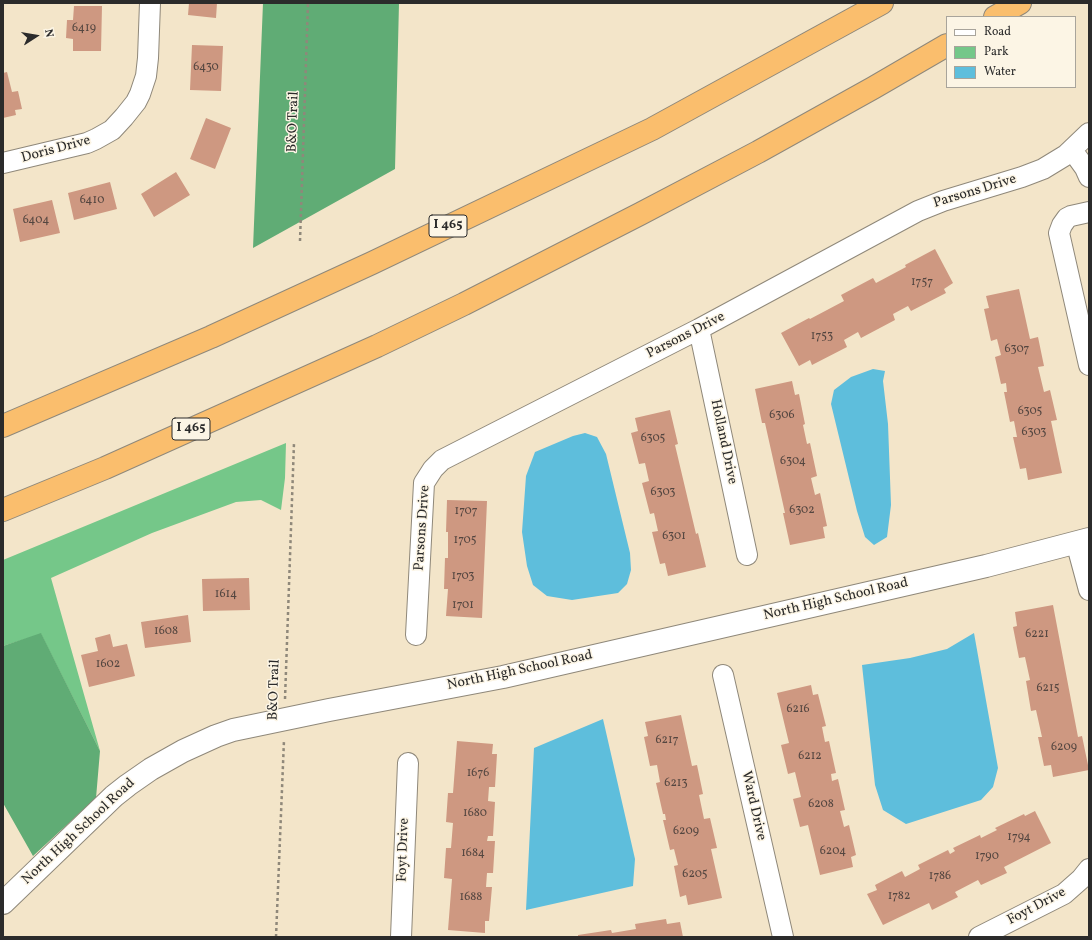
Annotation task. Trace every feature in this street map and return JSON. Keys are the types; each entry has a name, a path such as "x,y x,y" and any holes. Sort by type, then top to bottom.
{"highway":[{"name":"I 465","path":"3,426 232,327 652,129 882,3"},
{"path":"997,16 1020,3"},
{"name":"I 465","path":"3,510 141,452 377,346 464,304 758,152 946,46"}],"street":[{"name":"Doris Drive","path":"3,163 96,140 112,130 124,117 136,102 146,76 150,3"},
{"name":"Parsons Drive","path":"416,635 424,487 426,479 436,466 449,456 699,329 918,211 943,201 1031,174 1051,165 1072,150 1089,133"},
{"path":"1072,150 1085,168 1089,178"},
{"path":"1089,212 1067,218 1059,233 1089,365"},
{"name":"Holland Drive","path":"699,329 747,555"},
{"path":"1082,541 1089,590"},
{"name":"North High School Road","path":"3,903 114,796 151,769 183,750 233,730 510,675 986,566 1082,541"},
{"name":"Ward Drive","path":"723,675 783,937"},
{"name":"Foyt Drive","path":"401,937 408,763"},
{"name":"Foyt Drive","path":"979,937 1064,894 1081,879 1089,869"}],"path":[{"name":"B&O Trail","path":"300,241 308,3"},
{"name":"B&O Trail","path":"276,937 294,443"}],"green space":[{"path":"263,3 399,3 395,169 253,248"},
{"path":"286,443 285,478 281,510 261,500 236,502 152,533 51,578 100,751 41,634 3,646 3,560"},
{"path":"41,633 100,751 96,798 33,856 3,803 3,646"}],"water":[{"path":"873,369 885,371 883,381 888,424 891,505 887,537 874,545 865,537 857,511 831,404 834,390 851,377"},
{"path":"585,433 597,437 606,454 630,553 631,570 627,584 618,593 572,600 547,596 533,585 527,566 522,532 526,476 535,452 573,436"},
{"path":"974,633 998,768 993,787 981,800 906,824 883,810 875,785 862,665 910,658 947,649"},
{"path":"603,719 635,859 633,886 526,910 534,748"}],"building":[{"path":"189,3 217,3 216,18 188,15"},
{"path":"74,6 102,6 101,51 73,51 73,39 66,38 67,20 73,20"},
{"path":"192,45 223,46 221,91 190,90"},
{"path":"7,72 12,92 18,91 22,109 15,110 16,115 3,118 3,73"},
{"path":"206,118 231,128 215,169 190,159"},
{"path":"176,172 190,195 154,217 141,194"},
{"path":"110,182 117,209 74,220 68,193"},
{"path":"52,200 60,233 20,242 13,209"},
{"path":"935,249 953,283 944,289 946,293 911,311 908,306 893,314 895,320 861,338 858,332 844,340 847,347 812,365 810,360 799,366 781,333 844,301 841,295 873,278 876,283"},
{"path":"1019,289 1030,339 1038,337 1044,366 1038,367 1044,392 1050,390 1057,420 1051,421 1062,473 1028,480 1026,468 1020,469 1013,437 1017,437 1014,421 1010,422 1004,392 1007,392 1006,383 1001,384 995,357 1001,355 997,339 991,341 984,309 989,308 986,296"},
{"path":"792,381 795,395 799,394 807,444 810,443 817,476 811,478 815,495 820,493 827,526 823,527 825,538 790,545 783,513 785,513 765,423 762,423 755,389"},
{"path":"670,410 678,444 675,445 696,534 698,533 706,567 668,576 665,563 660,564 652,532 658,531 654,513 650,514 642,483 649,481 645,463 639,464 631,433 638,431 635,418"},
{"path":"447,500 487,501 482,618 446,616 448,589 444,589 445,558 448,558 448,532 446,532"},
{"path":"249,578 250,610 203,611 202,579"},
{"path":"1053,605 1078,737 1082,736 1089,770 1053,777 1051,765 1044,766 1038,737 1042,737 1036,710 1031,711 1026,681 1030,680 1025,657 1019,658 1013,627 1017,626 1015,612"},
{"path":"188,615 191,642 145,648 141,622"},
{"path":"110,634 113,647 127,644 135,676 89,687 81,655 98,651 95,638"},
{"path":"811,685 813,695 818,694 826,726 822,727 825,742 829,741 836,773 831,774 832,781 838,779 845,810 840,811 844,827 849,825 856,855 851,857 853,867 820,875 808,825 800,827 793,799 801,797 795,772 788,774 781,745 789,743 777,693"},
{"path":"681,715 692,766 697,765 703,794 699,795 704,819 710,818 717,848 711,849 722,898 688,905 686,895 680,897 674,866 678,865 674,849 670,850 663,820 666,820 665,814 663,814 656,783 660,782 657,765 650,766 644,737 648,736 645,722"},
{"path":"457,741 493,744 492,754 497,754 495,787 489,787 488,801 495,802 493,836 488,836 487,841 495,841 493,873 487,873 486,887 492,887 489,921 485,921 485,933 448,930 452,879 444,878 446,848 451,848 453,823 446,822 448,793 453,793"},
{"path":"1035,811 1051,843 1004,867 1007,873 981,885 978,880 955,892 958,897 932,910 929,903 883,925 867,894 877,890 875,885 902,871 905,877 920,869 918,865 948,850 950,854 955,851 953,848 980,835 981,838 997,830 995,828 1024,814 1025,816"},
{"path":"666,919 667,924 680,922 683,937 578,937 578,935 611,930 612,933 636,929 635,924"}]}
